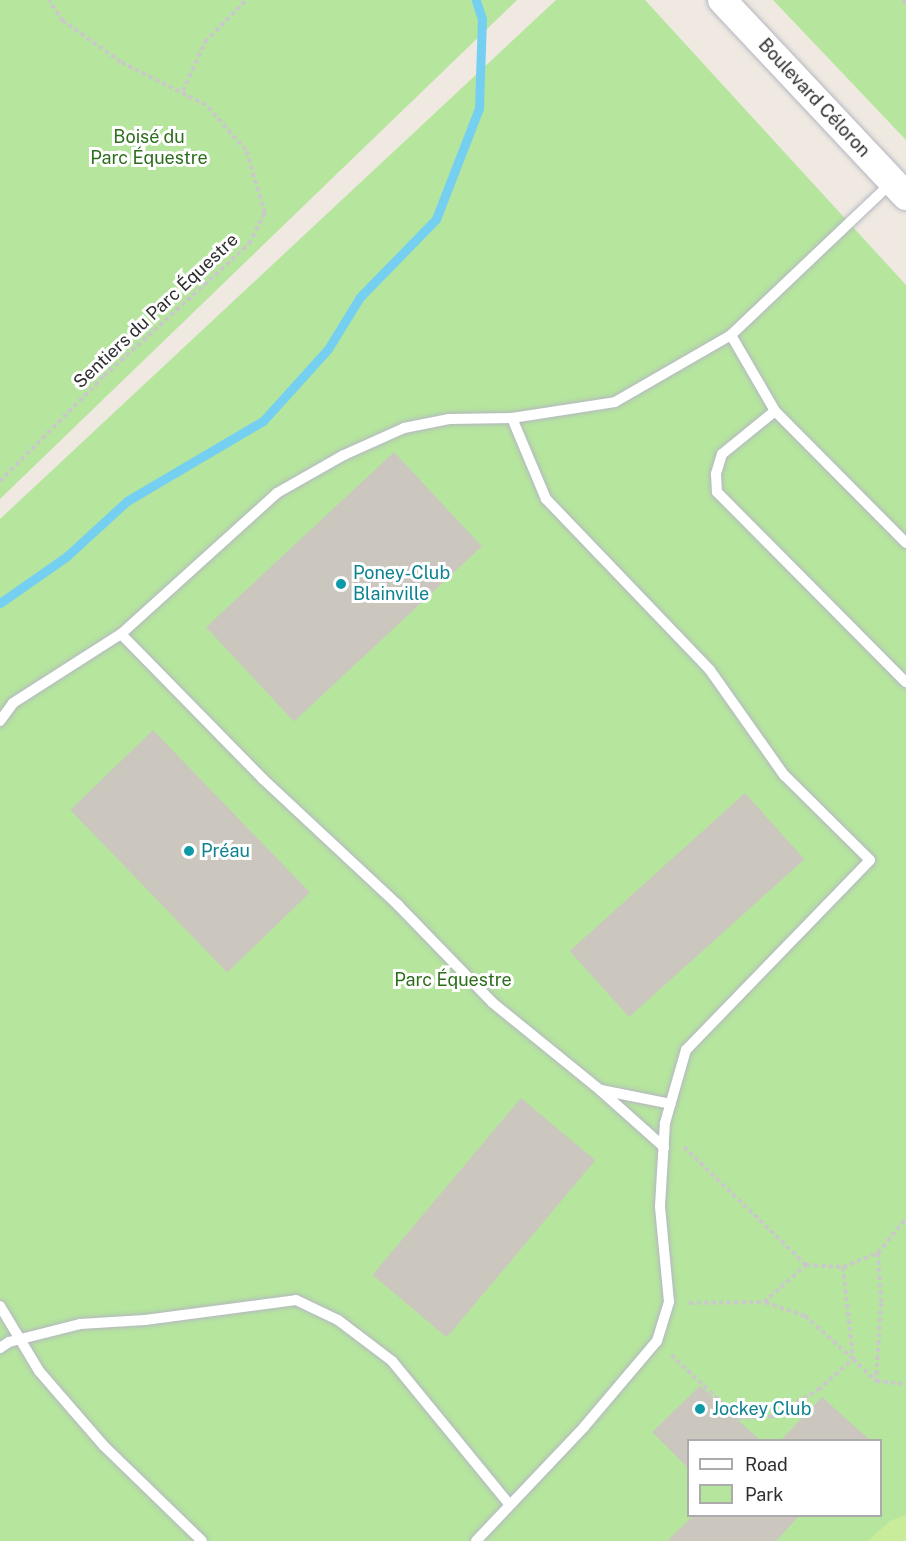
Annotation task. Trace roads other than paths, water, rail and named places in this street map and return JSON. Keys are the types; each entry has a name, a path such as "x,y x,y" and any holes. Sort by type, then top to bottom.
{"street":[{"name":"Boulevard Céloron","path":"722,0 899,189"}],"lane":[{"path":"0,722 13,703 121,634 277,493 344,455 404,428 449,419 512,417 615,402 731,335 899,189"},
{"path":"731,335 775,411 906,543"},
{"path":"775,411 722,454 717,492 906,682"},
{"path":"476,1541 509,1503 584,1427 657,1341 669,1302 660,1206 664,1130 686,1050 870,860 784,775 710,670 546,499 512,417"},
{"path":"121,634 263,779 398,905 493,1004 600,1090 663,1148"},
{"path":"600,1090 671,1104"},
{"path":"0,1348 20,1339 80,1324 144,1320 296,1300 338,1320 392,1361 509,1503"},
{"path":"0,1306 39,1371 104,1446 202,1541"}],"waterway":[{"path":"0,603 67,556 127,501 263,421 328,349 360,297 436,219 479,108 482,19 476,0"}],"place":[{"name":"Poney-Club Blainville","path":"341,584"},
{"name":"Préau","path":"189,851"},
{"name":"Jockey Club","path":"700,1409"}],"park label":[{"name":"Boisé du Parc Équestre","path":"149,148"},
{"name":"Parc Équestre","path":"453,980"}]}
